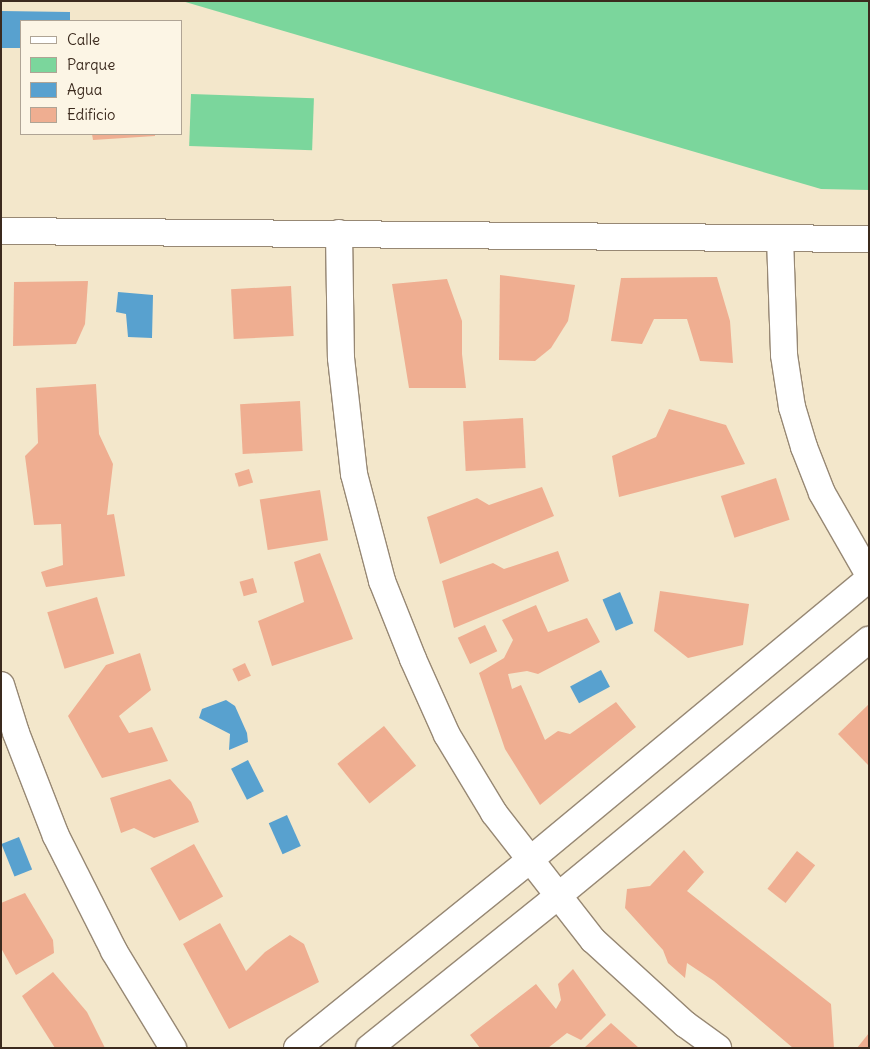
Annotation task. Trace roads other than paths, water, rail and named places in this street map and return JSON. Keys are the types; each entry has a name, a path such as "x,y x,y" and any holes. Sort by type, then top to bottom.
{"street":[{"path":"1,231 869,239"},
{"path":"339,233 341,358 354,474 382,581 413,659 448,735 494,813 593,940 685,1024 718,1048"},
{"path":"780,238 784,355 792,407 804,448 822,493 869,575"},
{"path":"297,1048 530,860 869,579"},
{"path":"369,1048 558,896 869,640"},
{"path":"1,685 8,736 114,951 174,1048"}],"water":[{"path":"1,11 70,12 70,20 20,20 20,48 1,48"},
{"path":"118,292 153,295 152,338 128,337 126,314 116,312"},
{"path":"620,592 633,623 616,631 603,599"},
{"path":"601,670 610,687 579,703 570,686"},
{"path":"226,700 235,706 247,733 248,742 229,750 230,734 199,718 202,709"},
{"path":"248,760 264,791 247,800 231,769"},
{"path":"287,815 301,846 283,854 269,823"},
{"path":"19,837 32,869 14,877 1,844"}]}
